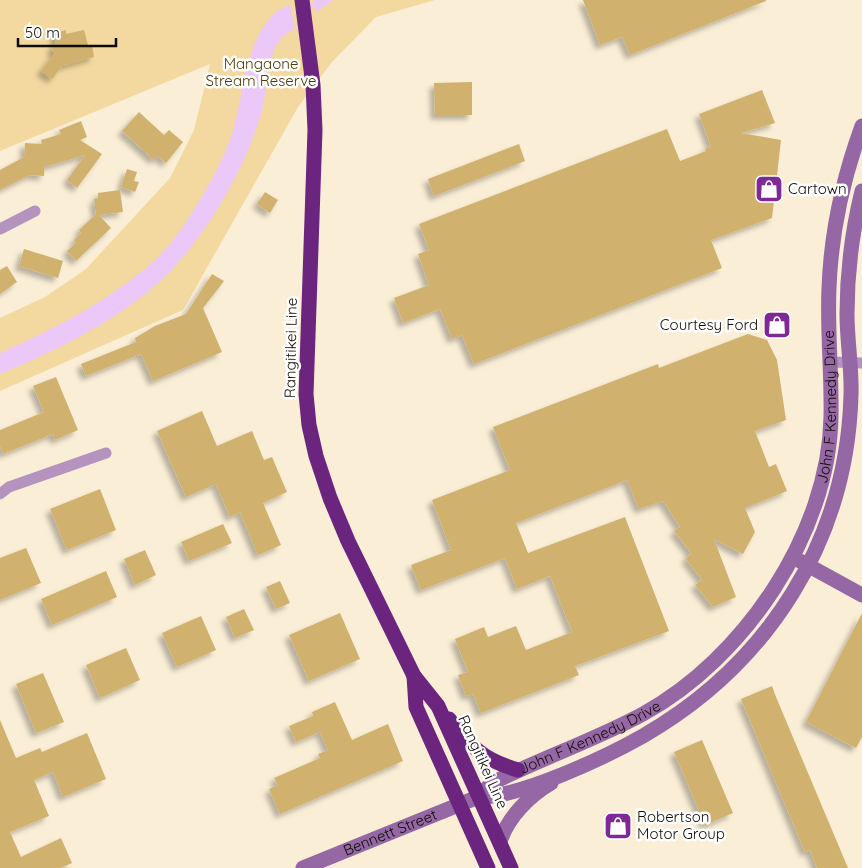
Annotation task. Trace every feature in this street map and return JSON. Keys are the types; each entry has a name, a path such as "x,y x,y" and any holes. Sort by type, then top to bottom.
{"highway":[{"name":"Rangitikei Line","path":"302,0 309,46 315,130 306,394 309,426 316,456 330,498 414,676 438,706 512,868"},
{"name":"Rangitikei Line","path":"414,676 416,706 488,868"},
{"path":"438,706 481,755 496,763 518,770"}],"main road":[{"name":"John F Kennedy Drive","path":"478,797 492,783 616,727 672,696 711,664 756,616 792,557 814,504 825,461 831,420 829,322 831,259 843,187 862,126"},
{"name":"John F Kennedy Drive","path":"478,797 502,796 576,768 623,746 687,708 725,677 775,621 808,566 828,523 843,468 856,363 848,276 855,220 862,191"},
{"path":"792,557 862,595"},
{"path":"616,727 623,746"},
{"path":"500,842 504,830 516,812 543,787 576,768"},
{"name":"Bennett Street","path":"303,868 478,797"}],"street":[{"path":"0,229 35,211"},
{"path":"831,362 856,363"},
{"path":"0,494 9,486 106,453"}],"green space":[{"name":"Mangaone Stream Reserve","path":"0,0 435,0 376,17 332,62 298,107 183,310 0,391 0,318 45,297 86,269 170,178 194,130 210,64 0,151"}],"shaded area":[{"path":"314,0 333,0 316,12"},
{"path":"290,4 295,28 282,37 273,53 262,110 246,156 224,198 197,240 166,276 115,316 58,348 0,374 0,353 41,334 101,301 137,275 165,250 186,222 206,189 228,145 234,129 249,59 263,27 274,14"}],"building":[{"path":"583,0 766,1 630,55 622,37 600,45"},
{"path":"66,30 66,34 84,30 88,45 92,45 94,57 62,66 52,79 41,71 55,53 51,50 56,43 54,33"},
{"path":"472,82 472,115 435,115 434,83"},
{"path":"762,90 775,123 741,133 781,140 772,218 711,240 722,268 474,364 462,335 452,339 440,309 403,323 394,298 429,285 418,254 429,250 419,224 667,129 680,161 706,151 705,149 711,146 699,114"},
{"path":"139,112 164,135 169,130 183,142 166,163 158,156 154,160 122,131"},
{"path":"81,121 87,137 80,140 102,154 77,188 67,180 85,155 48,166 45,163 44,176 30,175 0,190 0,170 24,157 25,143 42,144 41,140 61,134 59,130"},
{"path":"519,144 525,161 434,196 428,179"},
{"path":"127,169 137,172 134,181 139,182 135,192 121,187"},
{"path":"120,190 123,212 99,215 111,228 76,261 67,251 76,243 74,240 81,233 79,230 96,214 94,199 98,199 98,193"},
{"path":"265,192 278,200 270,213 257,204"},
{"path":"24,249 63,261 58,278 19,266"},
{"path":"7,266 17,282 0,294 0,270"},
{"path":"212,274 224,281 203,308 222,352 153,381 141,354 86,376 81,364 136,342 135,338 155,326 186,314"},
{"path":"748,334 767,340 777,360 786,420 755,431 769,467 776,464 787,491 745,508 755,532 743,554 714,539 736,597 713,607 695,585 702,580 686,559 691,553 674,531 680,527 663,501 639,509 627,480 516,523 528,553 625,517 669,631 575,666 579,675 481,713 473,694 466,696 458,675 468,672 455,639 484,627 488,637 516,626 526,650 572,632 550,576 517,589 505,558 421,590 411,565 451,550 432,500 510,470 493,427 658,364 659,368"},
{"path":"56,377 78,430 55,440 53,434 3,454 0,446 0,430 44,412 33,386"},
{"path":"202,411 217,446 252,431 264,460 272,457 287,492 263,503 281,545 258,555 240,512 230,517 216,484 186,497 157,431"},
{"path":"100,489 116,530 67,550 50,509"},
{"path":"223,524 232,543 189,561 181,542"},
{"path":"26,548 41,583 0,600 0,558"},
{"path":"145,550 156,575 135,585 124,559"},
{"path":"106,571 117,597 52,625 41,599"},
{"path":"280,581 290,603 276,609 266,587"},
{"path":"244,609 254,630 235,638 226,617"},
{"path":"340,613 360,659 309,681 289,635"},
{"path":"862,613 862,737 856,748 806,722"},
{"path":"201,616 216,650 177,667 162,633"},
{"path":"126,648 140,680 100,698 86,665"},
{"path":"43,673 64,722 36,733 16,684"},
{"path":"772,686 848,868 817,868 810,850 805,852 741,699"},
{"path":"335,702 352,740 388,724 403,761 280,814 269,789 278,785 274,778 320,758 318,754 328,750 320,732 296,742 289,726 313,716 312,712"},
{"path":"0,720 16,758 40,748 42,752 87,733 106,779 63,797 53,772 34,780 49,816 10,832 21,857 61,838 72,863 60,868 0,868"},
{"path":"702,740 733,813 705,825 674,752"}],"waterway":[{"path":"307,8 320,0"}],"place":[{"name":"Cartown","path":"769,189"},
{"name":"Courtesy Ford","path":"777,325"},
{"name":"Robertson Motor Group","path":"618,826"}]}
